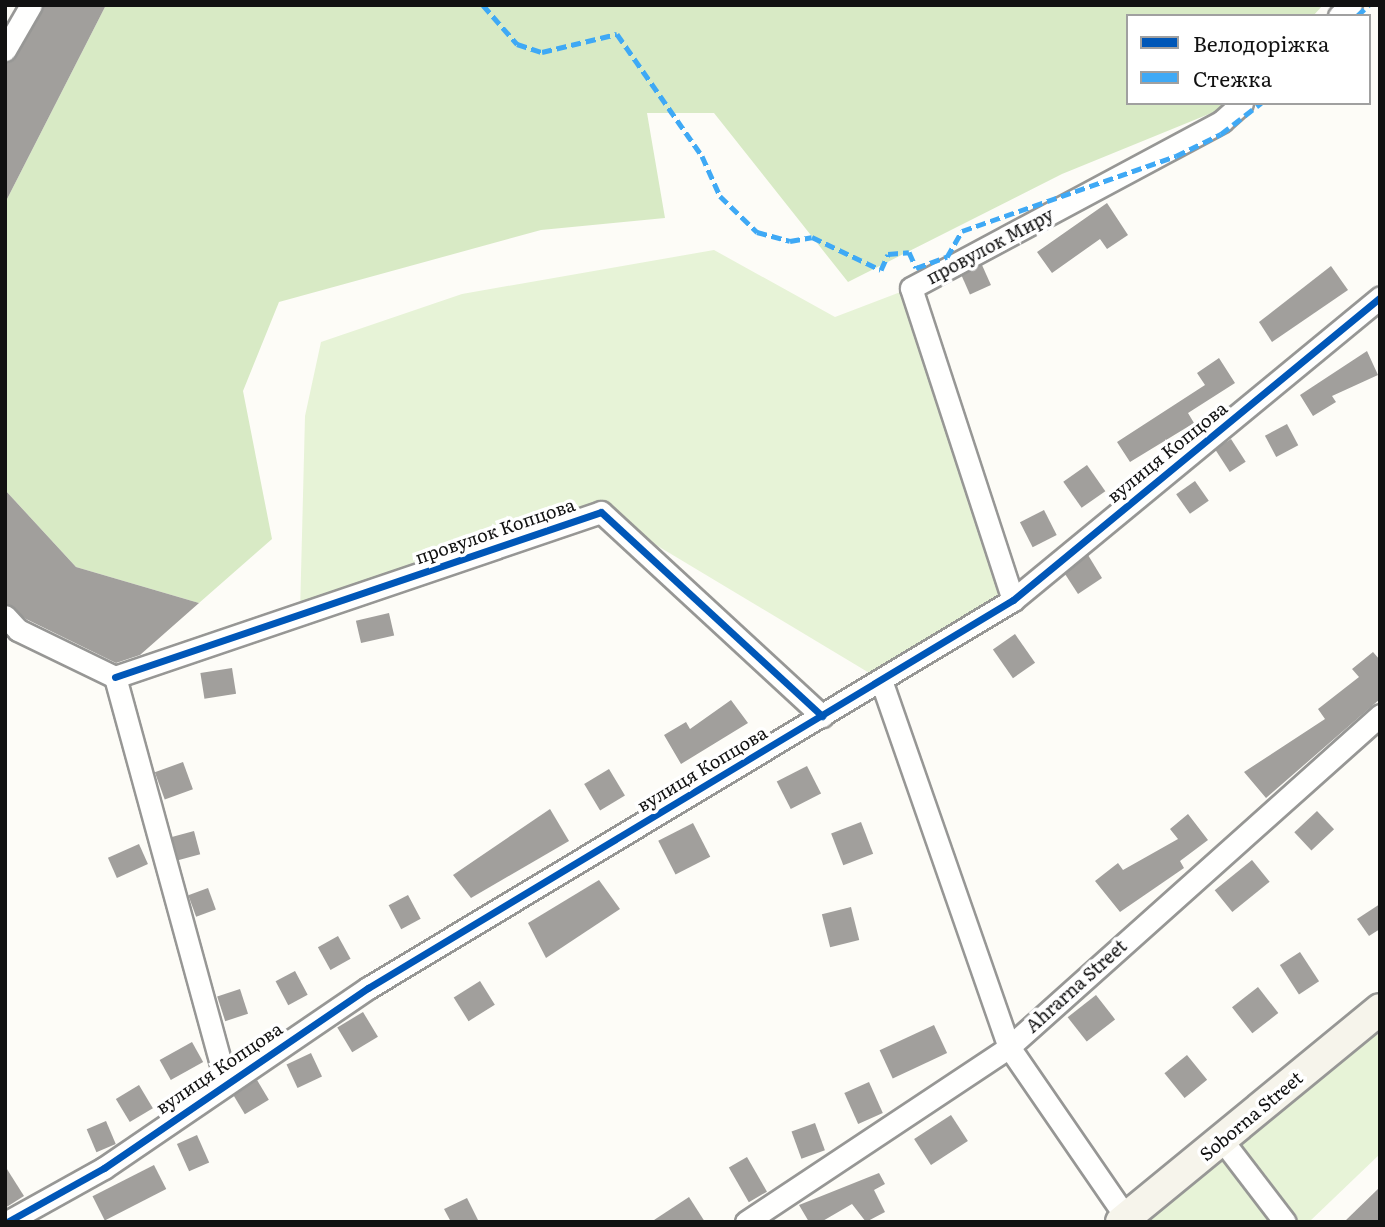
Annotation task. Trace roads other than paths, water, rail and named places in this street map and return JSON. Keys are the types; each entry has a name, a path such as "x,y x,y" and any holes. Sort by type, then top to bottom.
{"main road":[{"name":"Soborna Street","path":"1123,1219 1380,1009"}],"street":[{"path":"5,50 31,5"},
{"name":"провулок Миру","path":"1013,600 911,288 1222,121 1240,105"},
{"name":"вулиця Копцова","path":"7,1222 104,1168 225,1080 1013,600 1380,297"},
{"name":"провулок Копцова","path":"115,677 601,512 822,716"},
{"path":"5,616 18,630 115,677 225,1080"},
{"path":"881,680 1009,1047 1123,1219"},
{"name":"Ahrarna Street","path":"746,1222 1009,1047 1380,715"},
{"path":"1222,1140 1285,1222"}]}
